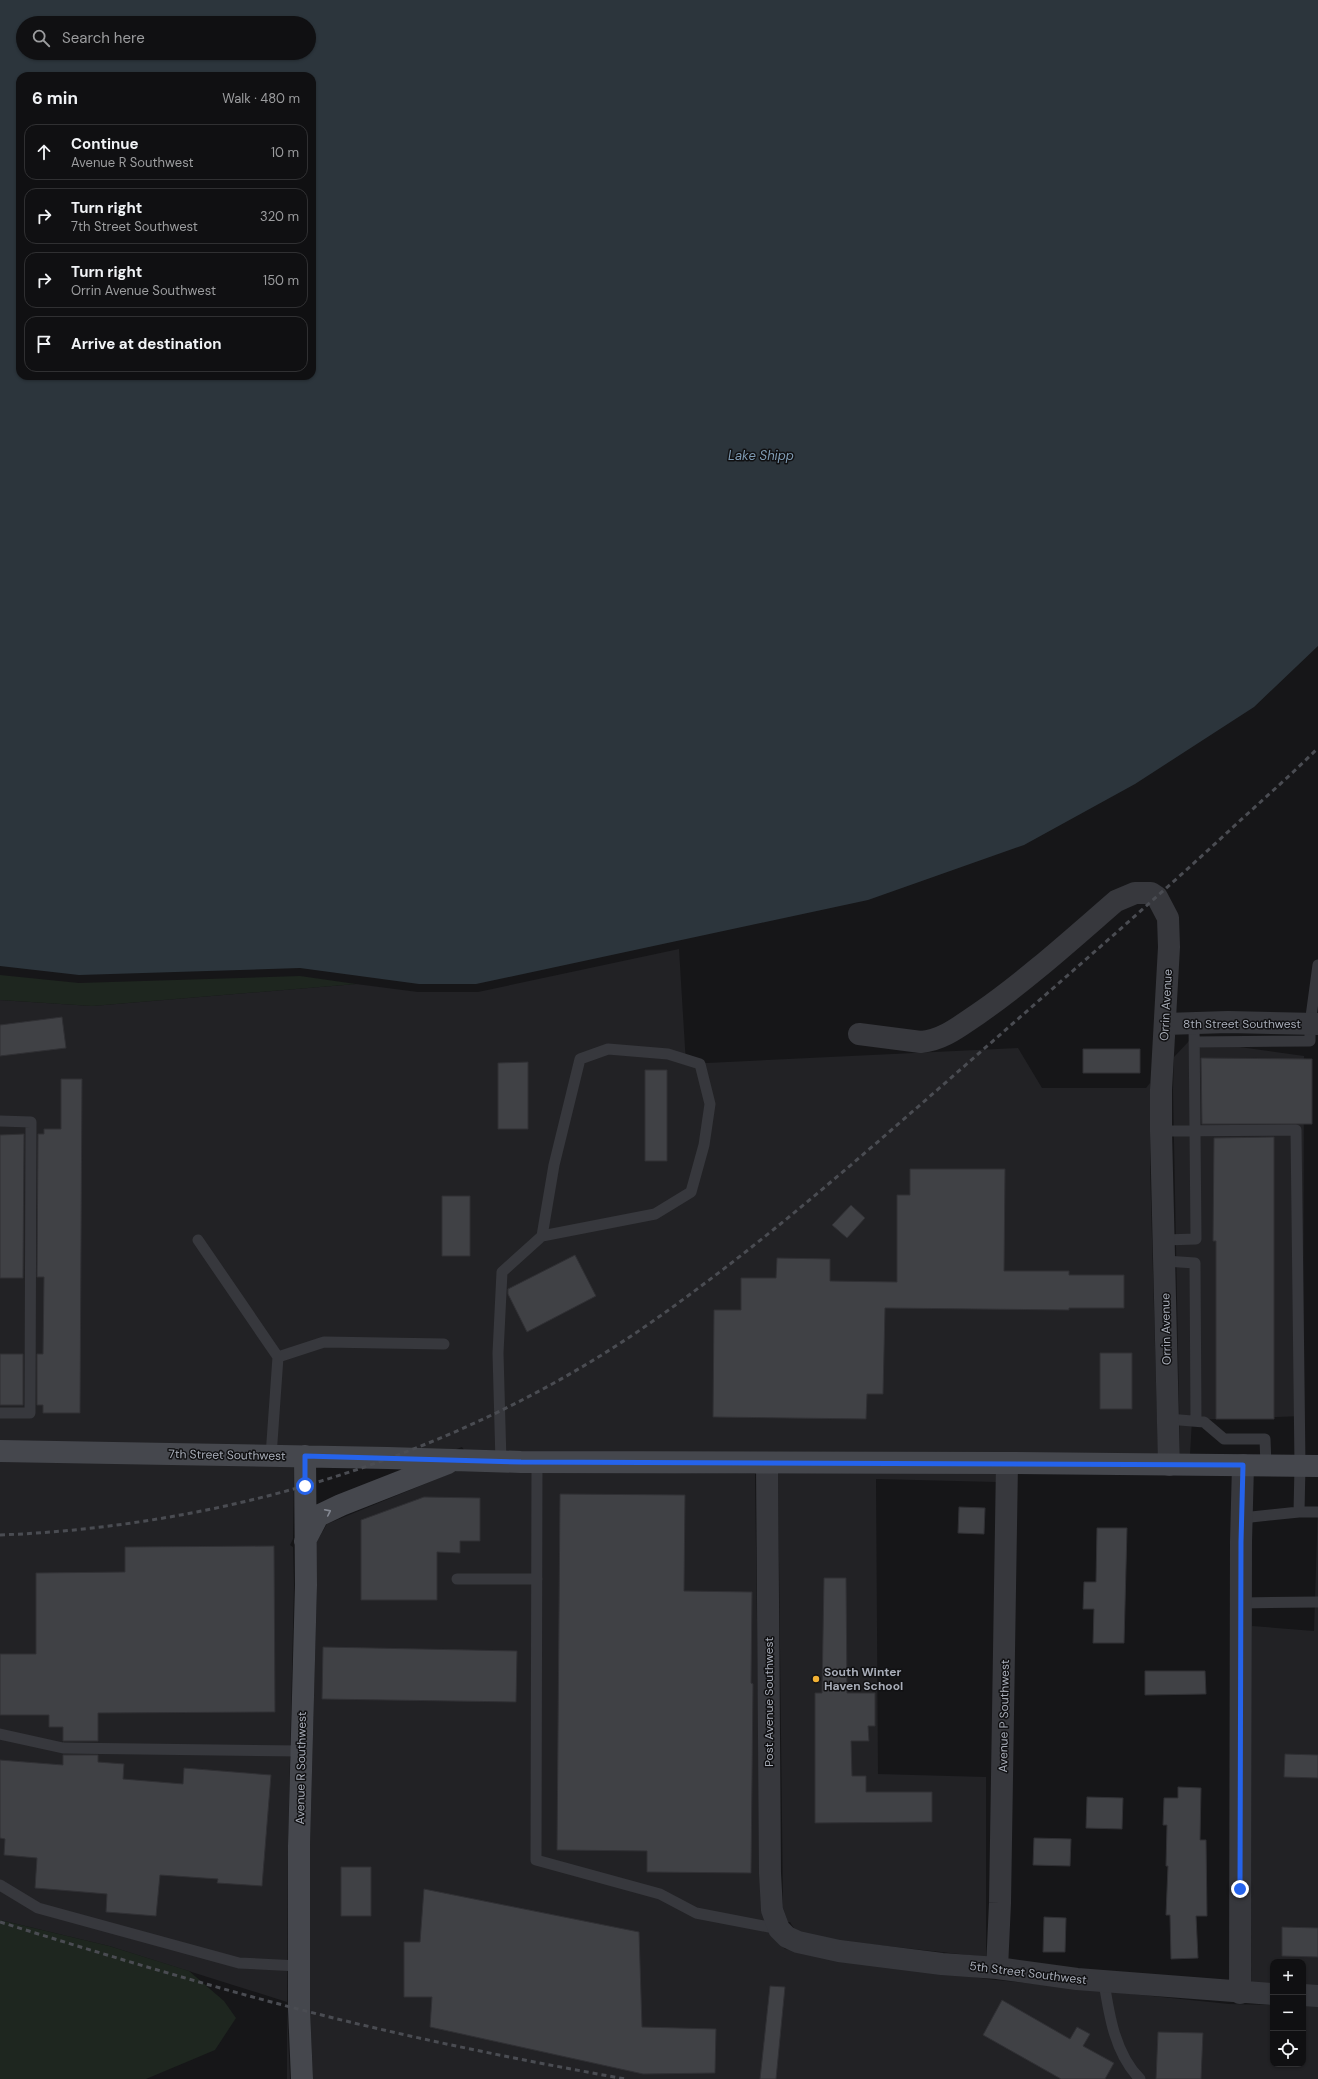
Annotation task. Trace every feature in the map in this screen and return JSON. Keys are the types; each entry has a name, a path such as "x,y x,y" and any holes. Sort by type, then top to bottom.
{"street":[{"name":"Orrin Avenue","path":"859,1034 921,1042 930,1041 945,1035 1015,989 1116,901 1135,893 1151,893 1157,897 1168,918 1169,947 1161,1090 1169,1465"},
{"name":"8th Street Southwest","path":"1165,1024 1194,1032 1314,1024"},
{"name":"7th Street Southwest","path":"0,1451 305,1456 500,1462 767,1464 1007,1463 1309,1466"},
{"name":"Avenue R Southwest","path":"302,2079 299,1966 301,1751 305,1592 305,1456"},
{"path":"305,1541 318,1516 341,1505 457,1460"},
{"name":"Avenue P Southwest","path":"997,1968 1000,1903 1007,1463"},
{"name":"Post Avenue Southwest","path":"767,1464 770,1873 772,1910 782,1932"},
{"path":"1240,1993 1241,1602 1243,1465"},
{"name":"5th Street Southwest","path":"782,1932 798,1942 839,1951 942,1964 997,1968 1104,1982 1240,1993 1270,1994"},
{"path":"1306,1995 1318,1996"}],"lane":[{"path":"1314,1024 1318,965"},
{"path":"1165,1251 1196,1239 1194,1032"},
{"path":"500,1462 498,1352 502,1272 542,1236 655,1214 691,1192 704,1145 710,1104 700,1064 668,1054 608,1049 580,1059 554,1165 542,1236"},
{"path":"0,1121 31,1122 30,1414 0,1413"},
{"path":"1161,1131 1296,1130 1309,1466 1298,1512"},
{"path":"198,1240 278,1357 271,1456"},
{"path":"1165,1251 1195,1263 1196,1422"},
{"path":"278,1357 324,1342 444,1344"},
{"path":"1168,1419 1204,1422 1224,1440 1265,1439 1266,1466"},
{"path":"537,1462 536,1860 660,1894 696,1913 782,1932"},
{"path":"1242,1518 1298,1512 1318,1512"},
{"path":"457,1579 537,1579"},
{"path":"1241,1602 1318,1602"},
{"path":"0,1734 62,1748 301,1751"},
{"path":"0,1885 38,1908 127,1933 239,1963 299,1966"},
{"path":"1104,1982 1109,2017 1121,2050 1134,2073 1140,2079"}],"shaded area":[{"path":"679,949 686,1064 1018,1048 1042,1088 1146,1088 1150,1083 1150,1166 1158,1455 521,1452 464,1450 462,1447 454,1450 0,1441 0,1000 92,1006 356,984 418,992 478,992"},
{"path":"0,975 79,983 300,976 356,984 92,1006 0,1000"},
{"path":"1190,1040 1304,1056 1303,1416 1192,1420 1190,1455 1180,1455 1173,1090 1174,1057"},
{"path":"0,1461 294,1466 293,1539 290,1545 293,1547 294,1585 288,1846 287,2009 287,2002 109,1946 0,1920"},
{"path":"459,1470 755,1474 761,1910 768,1932 785,1949 987,1979 1229,2004 1270,2005 1270,2067 1306,2067 1306,2006 1318,2006 1318,2079 313,2079 310,2009 310,1846 317,1585 316,1543 327,1524"},
{"path":"996,1473 996,1482 876,1479 878,1774 986,1777 986,1957 841,1941 802,1933 795,1930 790,1922 788,1922 783,1908 778,1474"},
{"path":"1318,1505 1318,1986 1306,1985 1306,1959 1270,1959 1270,1984 1251,1983 1252,1626 1314,1631"},
{"path":"0,1920 109,1946 189,1971 224,2001 236,2018 215,2050 146,2079 0,2079"},
{"path":"287,2009 290,2079 287,2079"}],"water":[{"name":"Lake Shipp","path":"0,0 1318,0 1318,646 1254,707 1135,784 1024,845 868,900 476,984 419,984 300,968 79,975 0,966"}],"building":[{"path":"62,1017 66,1048 0,1056 0,1025"},
{"path":"1083,1049 1140,1049 1140,1073 1083,1073"},
{"path":"1201,1058 1312,1059 1312,1124 1202,1124"},
{"path":"528,1062 528,1129 498,1129 498,1063"},
{"path":"645,1070 667,1070 667,1161 645,1161"},
{"path":"61,1079 82,1079 80,1413 43,1413 43,1405 37,1405 37,1354 43,1354 44,1277 37,1277 38,1134 44,1134 44,1129 61,1129"},
{"path":"24,1134 23,1278 0,1278 0,1135"},
{"path":"1274,1137 1274,1419 1216,1419 1216,1241 1213,1241 1214,1138"},
{"path":"910,1169 1005,1169 1004,1271 1069,1271 1069,1275 1124,1275 1124,1308 1069,1308 1069,1310 885,1308 883,1394 867,1394 866,1419 713,1417 714,1310 741,1310 741,1278 776,1278 777,1258 830,1259 830,1281 897,1282 897,1195 910,1195"},
{"path":"442,1196 470,1196 470,1256 442,1256"},
{"path":"851,1205 865,1218 847,1238 832,1225"},
{"path":"575,1255 596,1296 527,1332 508,1294 508,1289"},
{"path":"1100,1353 1132,1353 1132,1409 1100,1409"},
{"path":"0,1354 23,1354 23,1405 0,1405"},
{"path":"560,1494 685,1495 684,1591 752,1592 751,1683 753,1684 751,1873 647,1872 647,1851 557,1850"},
{"path":"424,1497 480,1498 480,1541 460,1541 460,1553 437,1552 437,1600 361,1600 361,1520"},
{"path":"959,1507 985,1508 984,1534 958,1533"},
{"path":"1097,1528 1127,1528 1124,1643 1093,1643 1094,1609 1083,1609 1084,1582 1096,1582"},
{"path":"274,1546 275,1712 98,1713 98,1741 63,1741 63,1727 49,1727 49,1715 0,1715 0,1654 36,1654 36,1573 125,1572 125,1547"},
{"path":"824,1578 846,1578 847,1693 875,1693 875,1726 868,1726 869,1741 851,1741 852,1776 866,1776 866,1792 932,1792 932,1822 815,1823 815,1693 822,1693"},
{"path":"323,1647 517,1651 516,1702 322,1699"},
{"path":"1145,1671 1205,1671 1206,1694 1145,1695"},
{"path":"1285,1754 1318,1755 1318,1778 1284,1777"},
{"path":"63,1755 98,1755 98,1762 124,1764 123,1779 183,1784 184,1768 271,1775 262,1886 217,1883 218,1879 160,1875 156,1916 106,1912 107,1894 35,1888 37,1858 4,1855 5,1839 0,1838 0,1760 63,1765"},
{"path":"1178,1787 1201,1788 1200,1840 1206,1840 1207,1916 1196,1916 1198,1958 1171,1959 1170,1915 1166,1915 1168,1866 1166,1866 1167,1825 1163,1825 1164,1798 1178,1798"},
{"path":"1087,1797 1123,1798 1122,1829 1086,1828"},
{"path":"1034,1838 1071,1839 1070,1866 1033,1865"},
{"path":"341,1867 371,1867 371,1916 341,1916"},
{"path":"424,1889 639,1932 642,2027 716,2029 715,2073 643,2074 430,2027 432,1997 404,1997 404,1942 420,1942"},
{"path":"1044,1917 1066,1918 1065,1952 1043,1952"},
{"path":"1282,1927 1318,1928 1318,1957 1282,1956"},
{"path":"770,1986 785,1987 776,2079 760,2079"},
{"path":"1002,2000 1070,2039 1077,2027 1090,2034 1083,2046 1114,2063 1105,2079 1061,2079 983,2035"},
{"path":"1158,2032 1203,2033 1201,2079 1156,2079"}],"railway":[{"path":"0,1535 86,1529 172,1516 258,1498 342,1474 424,1445 504,1409 580,1368 653,1321 737,1259 778,1226 898,1124 1137,915 1318,748"},
{"path":"0,1922 186,1978 339,2019 461,2047 625,2079"}],"place":[{"name":"South Winter Haven School","path":"816,1679"}],"route":[{"path":"305,1486 305,1456 521,1462 1243,1465 1241,1542 1240,1889"}]}
